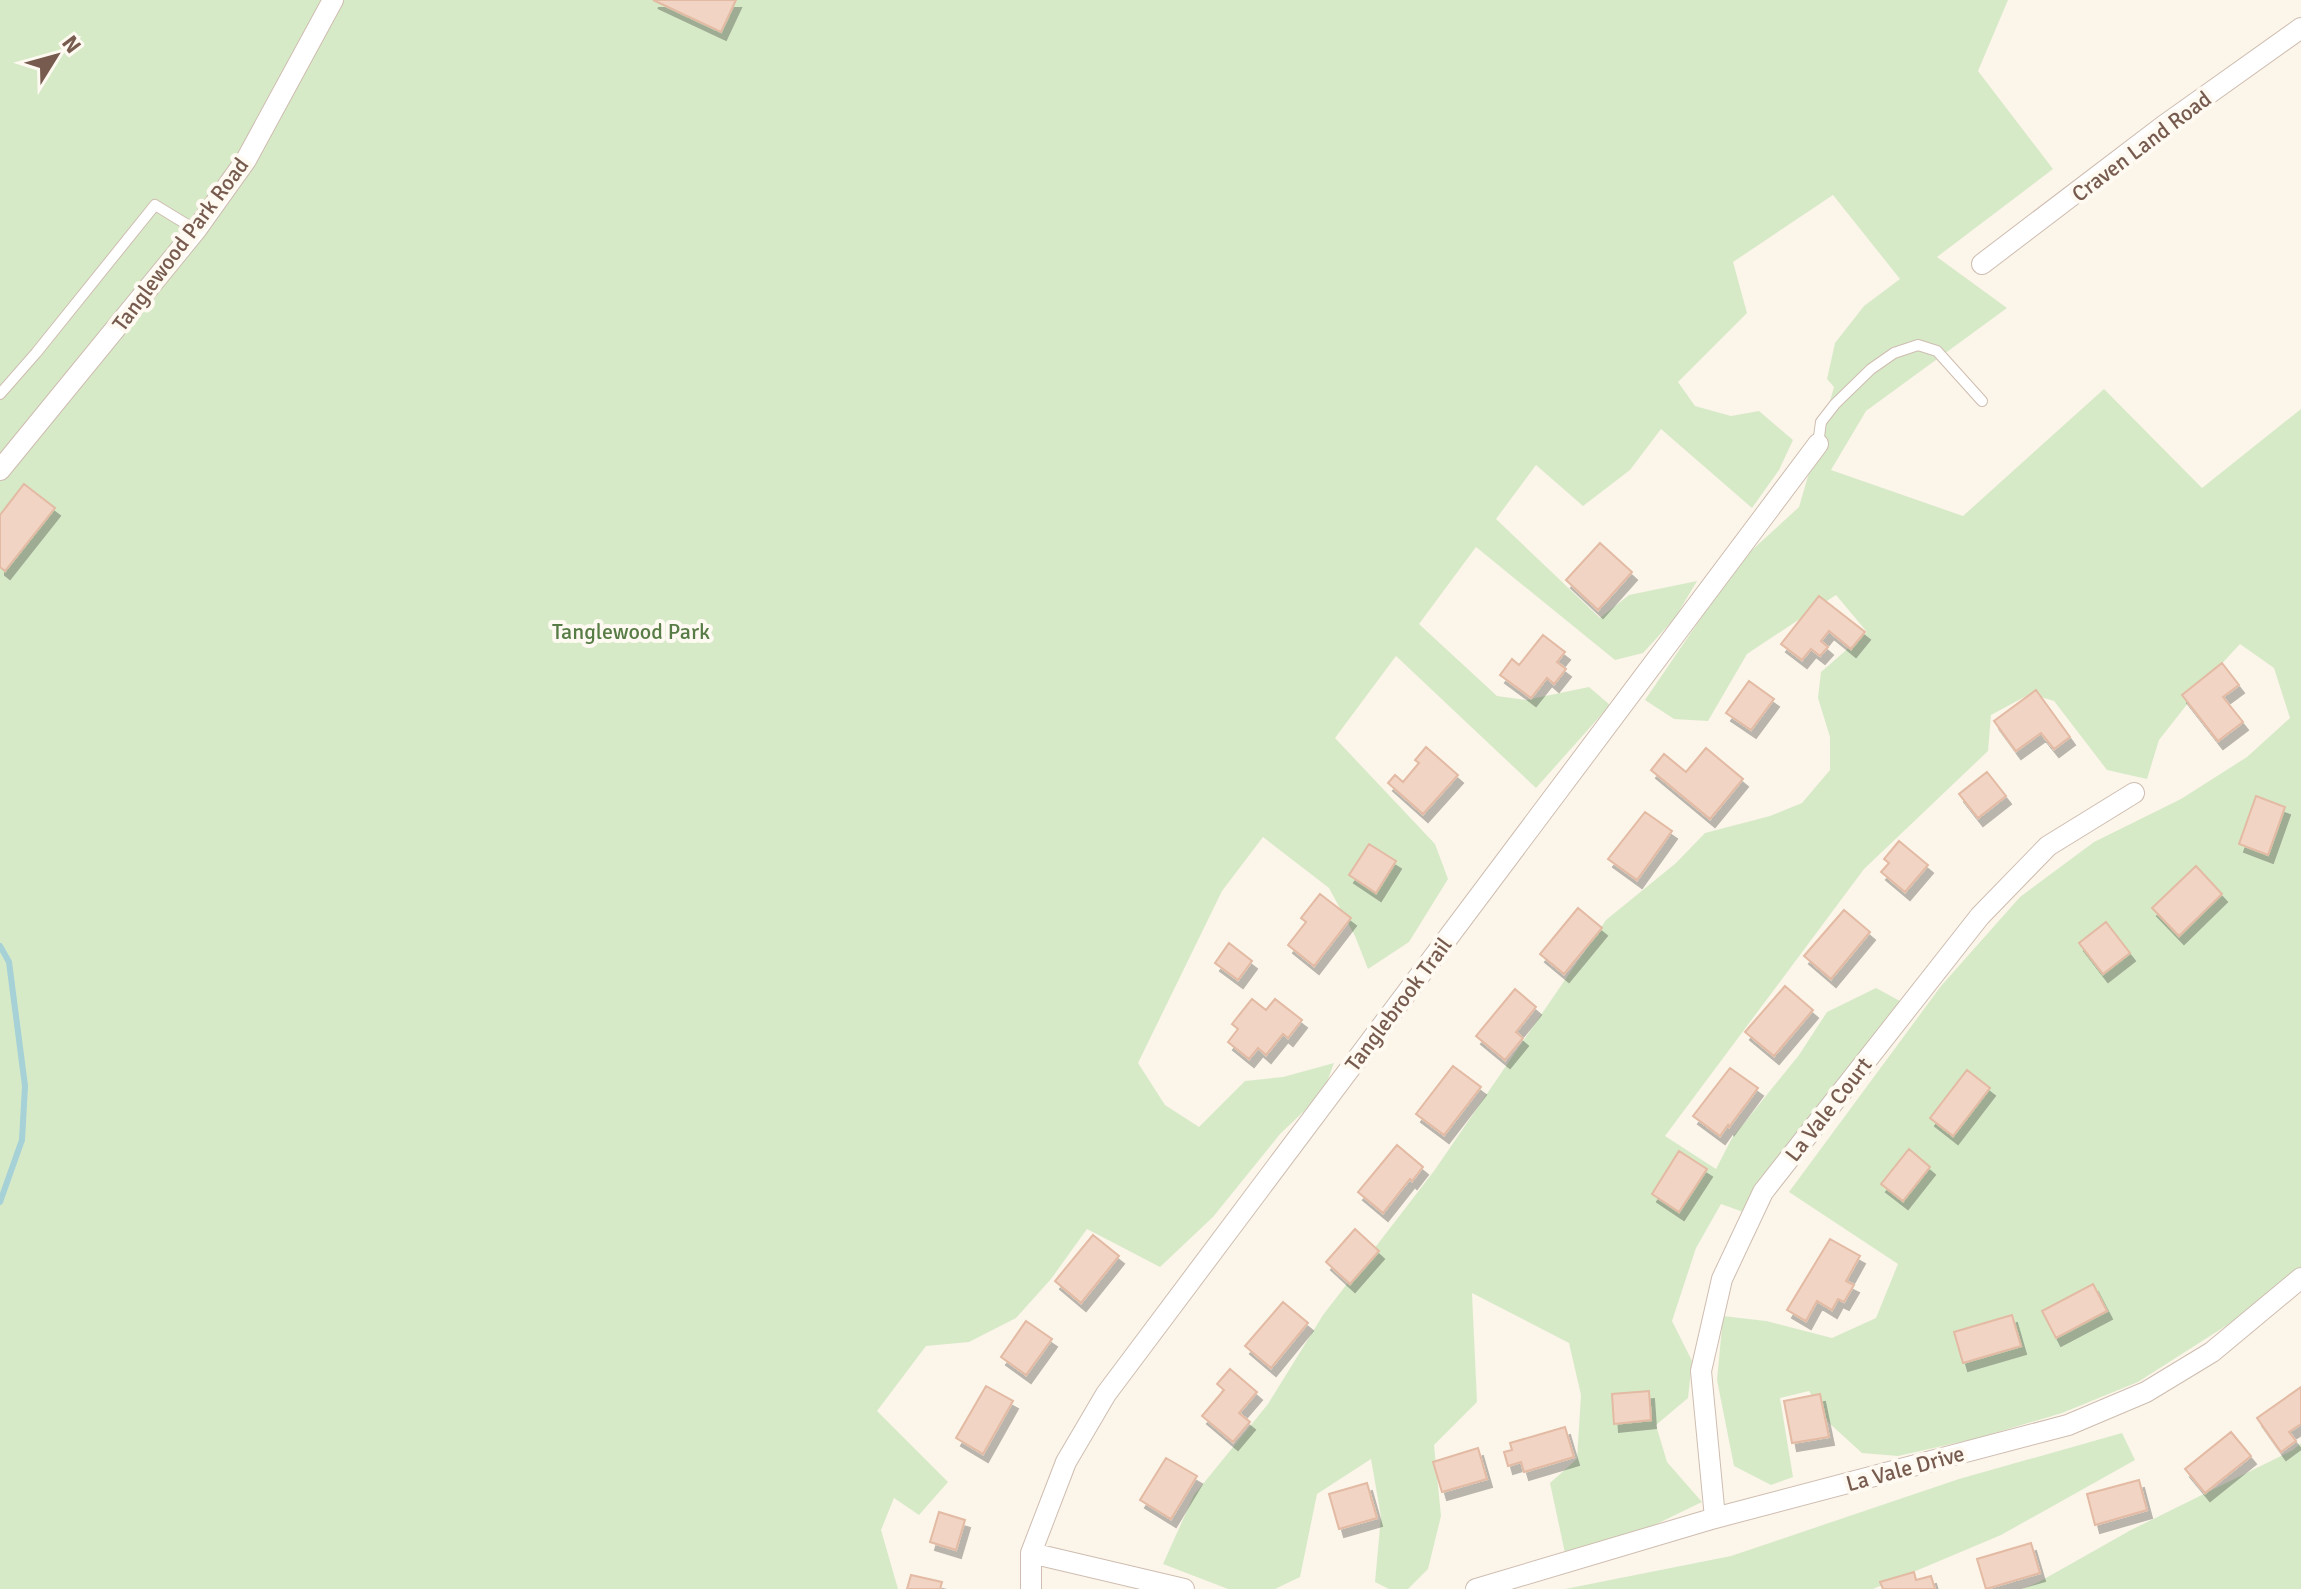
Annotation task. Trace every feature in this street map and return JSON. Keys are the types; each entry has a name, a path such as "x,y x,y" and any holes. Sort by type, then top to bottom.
{"street":[{"name":"Tanglewood Park Road","path":"0,470 196,230 246,160 333,0"},
{"name":"Craven Land Road","path":"1982,264 2162,127 2301,28"},
{"name":"Tanglebrook Trail","path":"1031,1589 1031,1553 1066,1462 1106,1394 1818,444"},
{"name":"La Vale Court","path":"1715,1518 1701,1371 1722,1279 1763,1192 1980,916 2048,846 2134,793"},
{"name":"La Vale Drive","path":"1476,1589 1715,1518 2053,1430 2081,1420 2146,1392 2212,1352 2301,1278"},
{"path":"1031,1553 1184,1589"}],"lane":[{"path":"0,394 155,205 196,230"},
{"path":"1818,444 1821,422 1835,404 1894,353 1918,345 1937,351 1982,401"}],"green space":[{"name":"Tanglewood Park","path":"0,0 2008,0 1978,71 2053,169 1937,257 2007,308 1866,411 1831,470 1963,516 2104,389 2202,488 2301,409 2301,1267 2246,1313 2138,1382 2062,1413 1978,1438 1898,1456 1862,1453 1829,1423 1809,1391 1780,1398 1793,1477 1771,1485 1734,1466 1717,1380 1723,1316 1766,1321 1832,1338 1876,1318 1898,1264 1789,1192 1941,986 2020,897 2094,842 2181,799 2247,757 2290,718 2274,668 2240,644 2203,684 2159,740 2147,779 2107,770 2054,701 2030,694 1991,715 1988,751 1864,869 1665,1136 1716,1169 1732,1138 1799,1055 1827,1012 1876,988 1900,1001 1746,1213 1721,1204 1696,1248 1672,1321 1692,1361 1688,1398 1656,1425 1667,1462 1702,1502 1638,1533 1565,1553 1550,1483 1577,1459 1581,1395 1569,1343 1472,1293 1477,1402 1434,1445 1441,1516 1428,1569 1408,1589 1389,1589 1375,1582 1381,1517 1371,1459 1317,1494 1300,1577 1275,1589 1228,1589 1163,1564 1194,1495 1268,1404 1323,1315 1434,1171 1606,920 1676,863 1705,833 1770,816 1802,803 1830,770 1830,737 1818,698 1821,672 1867,632 1836,595 1747,654 1708,721 1674,719 1645,700 1740,561 1799,507 1834,387 1827,379 1835,343 1864,306 1900,279 1833,195 1733,262 1747,313 1678,382 1695,406 1731,416 1759,411 1793,440 1779,470 1752,508 1661,429 1630,470 1583,506 1536,465 1496,519 1600,618 1629,595 1697,581 1675,618 1643,653 1615,660 1476,547 1419,624 1497,696 1526,700 1589,687 1610,705 1536,788 1396,656 1335,738 1435,844 1448,879 1409,942 1368,969 1355,936 1329,888 1263,837 1222,891 1138,1063 1165,1105 1199,1127 1245,1081 1283,1077 1334,1063 1323,1093 1280,1134 1213,1217 1160,1267 1087,1229 1051,1279 1016,1318 969,1342 926,1346 877,1411 948,1482 919,1515 894,1498 881,1530 898,1589 0,1589"},
{"path":"2122,1433 2135,1460 2001,1535 1873,1589 1565,1589 1731,1556 1959,1479"},
{"path":"2301,1443 2301,1589 2022,1589 2131,1530 2293,1450"}],"building":[{"path":"653,0 736,0 721,32"},
{"path":"24,484 55,508 5,571 0,567 0,515"},
{"path":"1600,543 1632,572 1598,610 1566,580"},
{"path":"1819,596 1865,632 1851,649 1829,631 1821,641 1828,647 1820,656 1811,649 1802,660 1781,644"},
{"path":"1543,635 1565,652 1557,662 1566,669 1554,684 1547,678 1531,698 1500,675 1512,659 1519,665"},
{"path":"2222,663 2239,685 2223,697 2243,722 2218,741 2182,695"},
{"path":"1749,681 1774,699 1751,730 1726,713"},
{"path":"2036,690 2070,737 2054,749 2041,733 2016,751 1994,721"},
{"path":"1426,747 1458,775 1423,814 1388,783 1395,775 1403,782 1419,763 1415,760"},
{"path":"1706,748 1743,779 1710,819 1651,770 1664,754 1686,772"},
{"path":"1987,772 2006,796 1978,818 1959,794"},
{"path":"2256,796 2285,807 2268,855 2239,844"},
{"path":"1645,812 1672,831 1637,880 1608,859"},
{"path":"1899,841 1928,865 1905,892 1881,872 1889,863 1884,859"},
{"path":"1369,844 1396,861 1376,893 1349,875"},
{"path":"2196,866 2222,894 2179,936 2152,908"},
{"path":"1320,894 1351,918 1314,966 1288,945 1306,922 1301,918"},
{"path":"1578,908 1602,928 1564,974 1540,954"},
{"path":"1844,910 1870,932 1831,979 1804,956"},
{"path":"2106,922 2130,953 2103,974 2079,943"},
{"path":"1229,943 1252,961 1238,980 1215,963"},
{"path":"1785,986 1813,1010 1774,1056 1745,1032"},
{"path":"1515,989 1536,1007 1516,1032 1523,1038 1505,1060 1476,1036"},
{"path":"1252,999 1266,1010 1275,999 1302,1020 1288,1038 1283,1034 1266,1055 1258,1048 1249,1059 1228,1042 1238,1029 1232,1024"},
{"path":"1453,1066 1481,1087 1444,1135 1416,1114"},
{"path":"1730,1068 1758,1088 1720,1136 1693,1116"},
{"path":"1967,1070 1990,1088 1953,1136 1930,1118"},
{"path":"1397,1145 1423,1167 1383,1213 1358,1192"},
{"path":"1909,1149 1930,1167 1903,1201 1881,1184"},
{"path":"1679,1151 1707,1169 1679,1212 1652,1194"},
{"path":"1355,1229 1379,1251 1350,1284 1326,1262"},
{"path":"1093,1235 1119,1256 1081,1303 1055,1281"},
{"path":"1830,1239 1860,1256 1846,1281 1854,1285 1844,1302 1838,1299 1832,1310 1817,1301 1806,1321 1787,1310"},
{"path":"2093,1284 2107,1311 2056,1338 2042,1311"},
{"path":"1283,1302 1308,1323 1271,1368 1245,1346"},
{"path":"2012,1315 2021,1346 1963,1363 1954,1332"},
{"path":"1026,1321 1052,1339 1026,1375 1001,1357"},
{"path":"1230,1369 1257,1392 1239,1413 1250,1422 1233,1442 1202,1416 1224,1390 1217,1384"},
{"path":"986,1386 1013,1401 983,1454 956,1438"},
{"path":"2301,1387 2301,1424 2289,1432 2296,1441 2281,1452 2257,1418"},
{"path":"1649,1391 1651,1420 1614,1424 1612,1394"},
{"path":"1820,1394 1829,1437 1792,1443 1784,1401"},
{"path":"1565,1427 1574,1457 1524,1472 1521,1462 1508,1466 1504,1452 1512,1450 1510,1443"},
{"path":"2231,1432 2251,1456 2205,1493 2185,1469"},
{"path":"1478,1448 1487,1479 1442,1492 1433,1462"},
{"path":"1166,1458 1197,1476 1171,1519 1140,1500"},
{"path":"2139,1480 2147,1510 2095,1525 2087,1494"},
{"path":"1367,1483 1377,1518 1339,1529 1329,1494"},
{"path":"939,1512 965,1520 956,1550 930,1542"},
{"path":"2031,1543 2040,1573 1986,1589 1977,1559"},
{"path":"1914,1572 1916,1580 1931,1576 1935,1589 1883,1589 1880,1582"},
{"path":"911,1575 942,1582 940,1589 907,1589"}],"waterway":[{"path":"0,946 9,962 25,1086 22,1140 0,1202"}]}
